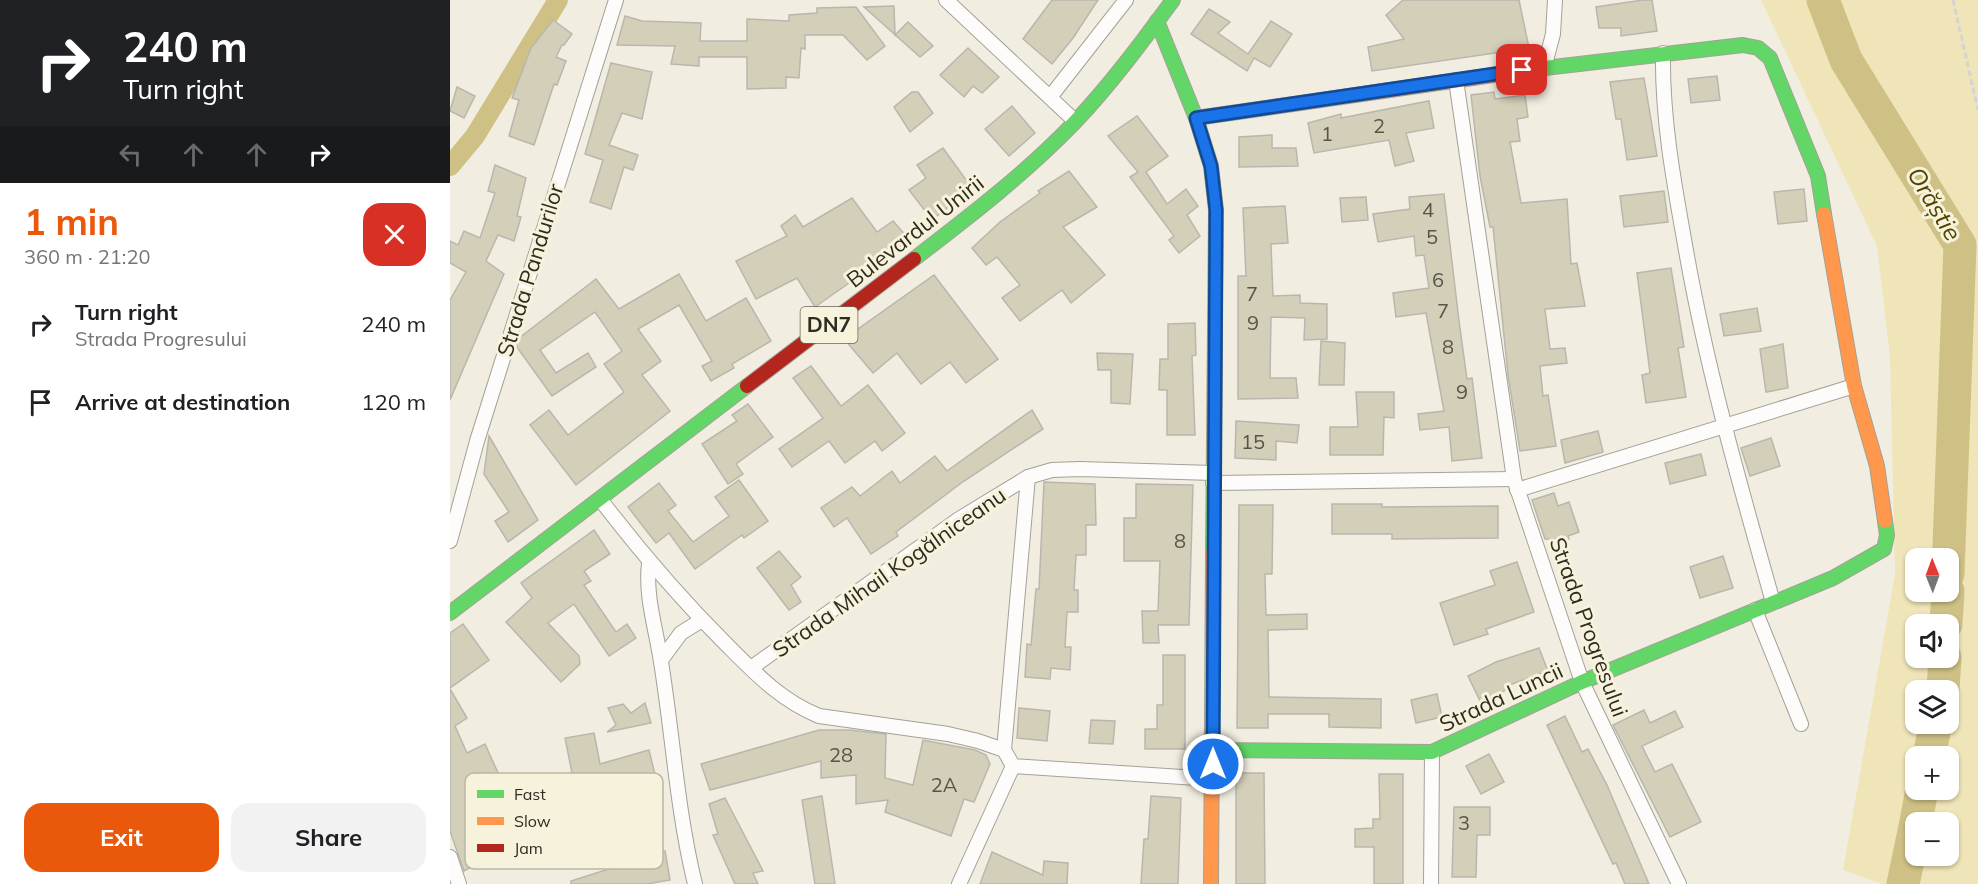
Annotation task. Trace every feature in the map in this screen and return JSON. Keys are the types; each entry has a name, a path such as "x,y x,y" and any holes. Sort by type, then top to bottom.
{"street":[{"name":"Strada Pandurilor","path":"450,541 477,441 569,143 616,0"},
{"path":"946,0 1051,96 1075,121"},
{"path":"1051,96 1126,0"},
{"name":"Bulevardul Unirii","path":"450,613 939,242 1034,163 1106,87 1173,0"},
{"path":"1544,68 1553,34 1555,0"},
{"path":"1157,21 1196,118 1211,166 1216,210 1211,884"},
{"path":"1196,118 1663,53 1743,45 1758,48 1770,58 1818,176 1854,386 1723,426 1516,484 1213,478"},
{"path":"1663,53 1664,99 1679,214 1699,325 1723,426 1773,602"},
{"name":"Strada Progresului","path":"1456,80 1516,484 1582,682 1679,884"},
{"name":"Strada Luncii","path":"1213,750 1432,752 1582,682 1833,578 1884,549 1887,535 1877,466 1854,386"},
{"name":"Strada Mihail Kogălniceanu","path":"751,668 959,519 1029,477 1052,470 1080,469 1213,478"},
{"name":"Strada Mihail Kogălniceanu","path":"600,499 649,563 774,692 800,708 819,716 948,734 1004,750 1029,477"},
{"path":"649,563 648,593 661,660 676,783 695,884"},
{"path":"1755,609 1802,724"},
{"path":"661,660 681,633 702,620"},
{"path":"1004,750 1012,766"},
{"path":"1431,884 1432,752"},
{"path":"1012,766 1213,779"},
{"path":"959,884 1012,766"},
{"path":"450,857 459,884"}],"path":[{"path":"1953,0 1978,110"}],"shaded area":[{"path":"1761,0 1978,0 1978,884 1882,884 1843,870 1895,574 1890,357 1877,246"}],"building":[{"path":"1052,0 1098,0 1073,38 1052,64 1023,39"},
{"path":"1403,0 1519,0 1529,48 1372,71 1368,47 1404,39 1386,15"},
{"path":"1652,0 1657,31 1621,36 1621,28 1599,28 1596,7"},
{"path":"894,6 895,35 864,7"},
{"path":"856,7 885,46 867,60 843,35 805,35 805,49 801,48 799,78 786,77 786,88 747,89 747,57 699,57 699,66 671,64 675,46 617,45 625,16 642,21 701,23 700,41 747,41 747,19 789,21 789,15 817,13 817,8"},
{"path":"1209,9 1230,22 1218,33 1248,54 1271,21 1292,34 1270,67 1254,58 1247,71 1191,34"},
{"path":"553,20 572,34 562,45 556,57 566,61 557,85 554,84 534,145 509,136 519,100 512,98 531,48"},
{"path":"908,22 933,46 920,57 895,35"},
{"path":"968,48 999,77 982,93 973,86 964,97 940,75"},
{"path":"611,63 652,72 642,119 622,113 609,145 638,155 633,170 624,167 611,209 590,202 603,160 585,154"},
{"path":"1717,76 1720,100 1691,103 1688,79"},
{"path":"1644,78 1657,156 1627,160 1621,119 1616,119 1610,82"},
{"path":"457,87 475,96 464,118 450,111"},
{"path":"912,92 918,92 933,113 910,132 894,107"},
{"path":"1494,92 1495,99 1525,95 1528,117 1517,119 1520,141 1510,142 1521,203 1567,199 1571,264 1577,263 1585,306 1545,309 1550,349 1565,348 1567,363 1540,366 1543,396 1548,395 1556,446 1520,451 1508,375 1493,227 1490,227 1480,176 1471,95"},
{"path":"1429,101 1434,128 1406,133 1414,161 1395,166 1389,140 1314,153 1308,123 1341,114 1341,118"},
{"path":"1012,106 1035,133 1009,156 985,129"},
{"path":"1137,116 1168,156 1146,172 1167,204 1186,189 1198,206 1187,215 1200,236 1179,253 1169,240 1174,236 1130,177 1138,172 1108,136"},
{"path":"1272,135 1272,148 1296,148 1298,166 1239,167 1239,137"},
{"path":"943,148 972,188 932,220 909,190 926,178 917,165"},
{"path":"495,165 526,178 517,216 521,217 514,241 498,235 486,261 504,274 450,400 450,300 466,272 450,263 450,241 458,245 464,231 480,238 495,193 488,191"},
{"path":"1069,171 1097,207 1063,227 1105,275 1071,303 1062,290 1020,321 1002,298 1020,285 997,257 986,265 972,248 1000,222 1040,193 1038,191"},
{"path":"1804,189 1807,221 1778,224 1774,192"},
{"path":"1664,191 1668,222 1624,227 1620,196"},
{"path":"1444,194 1467,379 1472,378 1482,458 1452,461 1449,427 1420,430 1418,414 1444,411 1426,313 1396,317 1393,293 1429,288 1424,255 1416,256 1414,236 1378,242 1373,214 1410,209 1409,197"},
{"path":"1366,197 1368,220 1342,222 1340,198"},
{"path":"852,198 877,232 893,221 910,240 815,307 797,278 756,299 736,261 787,236 781,226 795,215 803,227"},
{"path":"1285,206 1288,243 1271,244 1273,296 1300,295 1300,303 1327,304 1327,339 1304,340 1305,318 1271,317 1270,378 1296,378 1298,398 1238,399 1238,276 1246,276 1243,208"},
{"path":"1671,268 1684,347 1678,348 1686,397 1646,403 1642,375 1650,373 1637,273"},
{"path":"679,274 706,321 746,298 771,341 732,364 734,368 711,381 702,366 712,361 679,305 638,329 661,361 642,375 670,411 576,485 530,425 549,410 568,435 624,392 604,364 622,351 595,312 540,350 556,373 588,353 596,367 552,396 516,346 519,338 596,279 619,309"},
{"path":"934,275 998,359 966,383 950,362 921,384 897,353 873,373 844,339"},
{"path":"1757,308 1761,331 1724,336 1720,314"},
{"path":"1195,323 1196,355 1192,356 1195,435 1167,435 1167,390 1159,390 1160,359 1168,359 1168,324"},
{"path":"1321,341 1345,343 1344,385 1319,385"},
{"path":"1783,344 1788,388 1766,392 1760,349"},
{"path":"1097,353 1133,354 1130,404 1111,403 1111,370 1098,370"},
{"path":"811,366 841,406 868,385 905,433 882,451 875,441 845,463 829,441 792,467 779,449 823,418 793,378"},
{"path":"1356,392 1394,392 1394,418 1384,417 1383,455 1330,455 1330,427 1358,427"},
{"path":"748,404 773,437 736,464 743,474 728,484 702,444 737,421 732,415"},
{"path":"1032,410 1043,429 964,481 896,532 898,536 871,554 847,518 834,527 821,508 852,487 860,496 892,471 900,483 935,456 947,471"},
{"path":"1236,421 1299,425 1297,443 1276,441 1276,460 1235,458"},
{"path":"1598,431 1603,452 1565,463 1561,440"},
{"path":"489,436 538,520 508,542 495,521 509,512 484,474"},
{"path":"1771,438 1780,466 1750,476 1741,448"},
{"path":"1701,454 1706,475 1670,484 1665,463"},
{"path":"739,480 768,521 744,538 742,535 695,569 669,533 656,543 628,507 659,483 676,505 668,511 693,542 729,516 715,497"},
{"path":"1044,482 1095,484 1096,525 1086,525 1086,555 1076,555 1074,590 1078,590 1078,612 1067,612 1065,647 1071,647 1070,670 1051,668 1050,679 1025,677 1027,644 1031,645 1036,589 1039,589"},
{"path":"1136,484 1193,485 1189,625 1158,625 1159,643 1143,643 1142,611 1158,611 1160,561 1124,561 1124,518 1136,518"},
{"path":"1554,493 1558,506 1569,502 1579,532 1568,536 1569,539 1545,539 1532,500"},
{"path":"1332,504 1382,504 1382,507 1498,506 1498,538 1392,539 1392,534 1332,534"},
{"path":"1239,505 1273,505 1272,574 1265,574 1266,615 1307,614 1307,629 1268,630 1269,697 1381,699 1381,728 1329,727 1329,714 1268,714 1268,728 1237,728"},
{"path":"594,530 610,554 584,571 591,581 584,585 616,632 627,624 636,638 609,656 574,604 548,623 579,656 580,664 561,682 506,622 532,598 521,583"},
{"path":"779,551 801,577 791,585 801,602 789,610 757,568"},
{"path":"1723,556 1733,588 1700,598 1690,567"},
{"path":"1517,562 1534,612 1486,629 1488,634 1454,645 1440,603 1495,585 1490,571"},
{"path":"463,624 489,660 450,688 450,633"},
{"path":"1539,648 1548,671 1504,687 1506,690 1481,703 1468,676 1496,662"},
{"path":"1163,655 1185,655 1185,749 1145,749 1145,729 1157,729 1157,705 1163,705"},
{"path":"450,689 467,718 455,726 467,753 485,744 498,773 465,773 465,869 468,869 464,871 450,831"},
{"path":"1437,694 1442,717 1416,723 1411,700"},
{"path":"645,703 651,723 607,732 616,725 608,708 623,704 631,713"},
{"path":"1019,708 1050,711 1047,741 1017,738"},
{"path":"1644,710 1650,723 1675,711 1683,727 1642,746 1655,772 1672,764 1701,822 1670,837 1613,725"},
{"path":"1565,716 1582,752 1588,749 1607,785 1649,884 1625,884 1616,863 1613,864 1547,725"},
{"path":"1091,720 1115,721 1113,744 1089,743"},
{"path":"819,730 886,734 885,778 913,785 923,740 975,750 986,755 990,764 974,802 964,799 951,836 885,812 888,800 856,804 856,775 821,778 821,761 710,790 701,764"},
{"path":"594,733 600,764 649,750 655,773 572,773 565,738"},
{"path":"1489,754 1504,782 1481,794 1466,766"},
{"path":"1236,773 1264,773 1265,884 1236,884"},
{"path":"1379,774 1403,774 1403,884 1374,884 1374,847 1355,847 1355,829 1373,828 1373,819 1380,819"},
{"path":"822,796 835,884 815,884 802,800"},
{"path":"1151,796 1181,798 1178,884 1141,884 1144,839 1148,839"},
{"path":"725,798 763,871 753,873 758,884 735,884 713,835 718,834 709,804"},
{"path":"1454,807 1490,807 1490,835 1477,835 1476,877 1452,877"},
{"path":"665,851 670,880 647,884 571,884 571,881 609,869 663,869 663,852"},
{"path":"992,852 1043,875 1044,861 1068,863 1067,884 980,884"}],"waterway":[{"path":"450,166 475,136 558,0"},
{"name":"Orăștie","path":"1823,0 1846,60 1960,245 1949,548"},
{"name":"Orăștie","path":"1947,602 1947,614"},
{"name":"Orăștie","path":"1944,668 1944,680"},
{"name":"Orăștie","path":"1931,746 1934,734"},
{"name":"Orăștie","path":"1918,812 1920,800"},
{"name":"Orăștie","path":"1903,884 1907,866"}],"traffic: fast":[{"path":"914,259 997,194 1056,141 1114,78 1173,0"},
{"path":"1157,21 1196,118 1211,166 1216,210 1213,552"},
{"path":"1536,69 1743,45 1758,48 1770,58 1818,176 1824,214"},
{"path":"450,613 747,386"},
{"path":"1213,750 1432,752 1582,682 1833,578 1884,549 1887,535 1885,521"}],"traffic: slow":[{"path":"1196,118 1536,69"},
{"path":"1824,214 1854,386 1877,466 1885,521"},
{"path":"1211,884 1213,552"}],"traffic: jam":[{"path":"747,386 914,259"}],"route":[{"path":"1213,764 1216,210 1211,166 1196,118 1522,70"}]}
